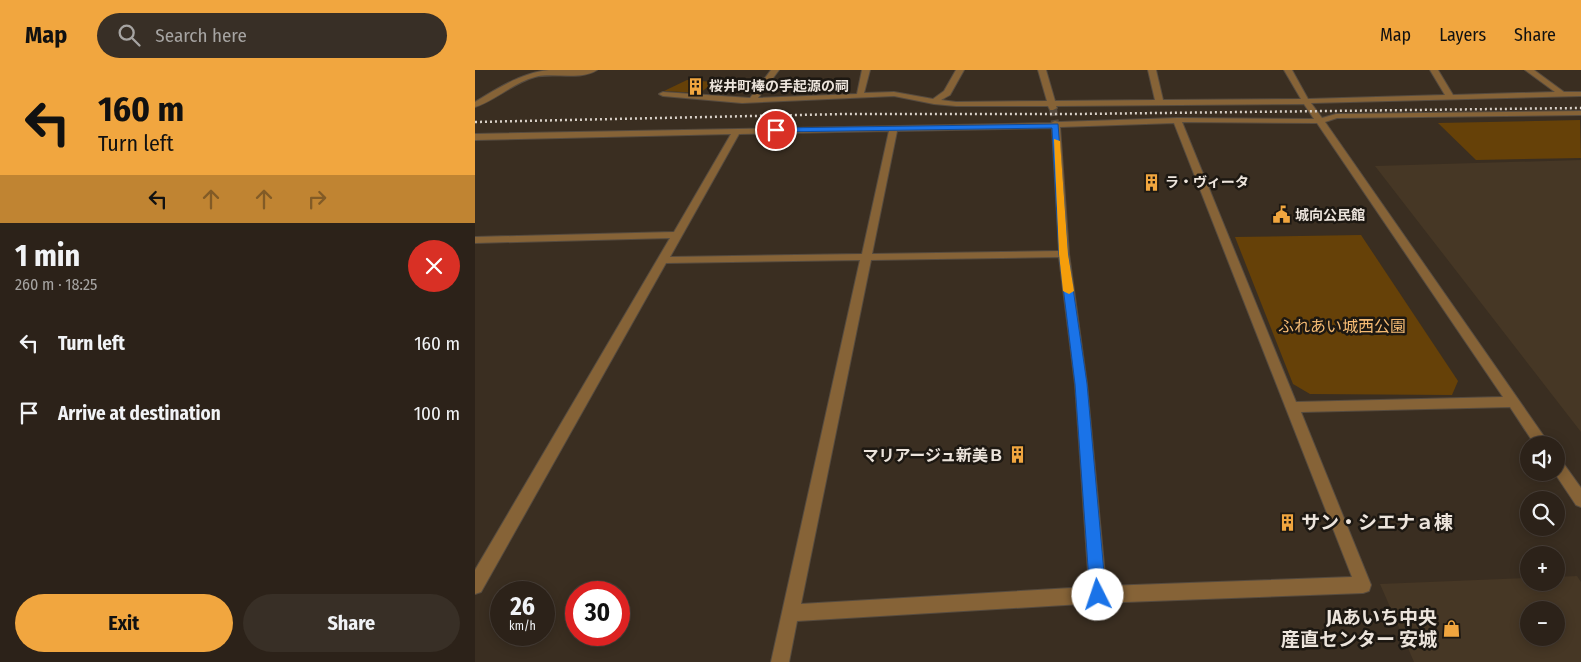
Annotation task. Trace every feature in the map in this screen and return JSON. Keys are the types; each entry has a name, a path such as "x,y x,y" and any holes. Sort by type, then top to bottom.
{"street":[{"path":"475,104 530,75 577,73 593,70"},
{"path":"753,100 775,70"},
{"path":"860,96 866,70"},
{"path":"934,102 947,93 960,70"},
{"path":"1042,70 1053,106"},
{"path":"1152,70 1159,101"},
{"path":"1289,70 1305,100 1537,436"},
{"path":"1434,70 1450,97"},
{"path":"1529,70 1562,94"},
{"path":"663,94 753,100 894,94 934,102 1053,106 1159,101 1581,94"},
{"path":"475,137 1177,120 1321,121 1336,116 1581,113"},
{"path":"790,614 1098,595 1363,585 1177,120"},
{"path":"1055,124 1064,254 1081,384 1098,595"},
{"path":"779,662 865,257 895,127"},
{"path":"475,586 737,131"},
{"path":"475,240 677,236"},
{"path":"662,260 1064,254"},
{"path":"1293,407 1514,402"},
{"path":"1565,477 1581,500"}],"shaded area":[{"path":"1581,160 1581,432 1375,166"},
{"path":"1577,576 1581,582 1581,662 1414,662 1380,584 1520,578 1520,591 1565,591 1565,577"}],"green space":[{"path":"687,80 714,82 700,93 664,91"},
{"path":"1580,120 1581,158 1476,160 1438,123"},
{"name":"ふれあい城西公園","path":"1361,235 1458,381 1452,395 1310,394 1293,384 1235,237"}],"tunnel":[{"path":"1053,108 1055,123"}],"railway":[{"path":"475,122 845,114 1076,114 1581,108"}],"slow traffic":[{"path":"1057,141 1064,254 1069,291"}],"place":[{"name":"桜井町棒の手起源の祠","path":"695,86"},
{"name":"ラ・ヴィータ","path":"1151,182"},
{"name":"城向公民館","path":"1281,215"},
{"name":"マリアージュ新美Ｂ","path":"1018,455"},
{"name":"サン・シエナａ棟","path":"1287,522"},
{"name":"JAあいち中央 産直センター 安城","path":"1451,628"}],"route":[{"path":"776,130 1056,126 1064,254 1081,384 1098,595"}]}
